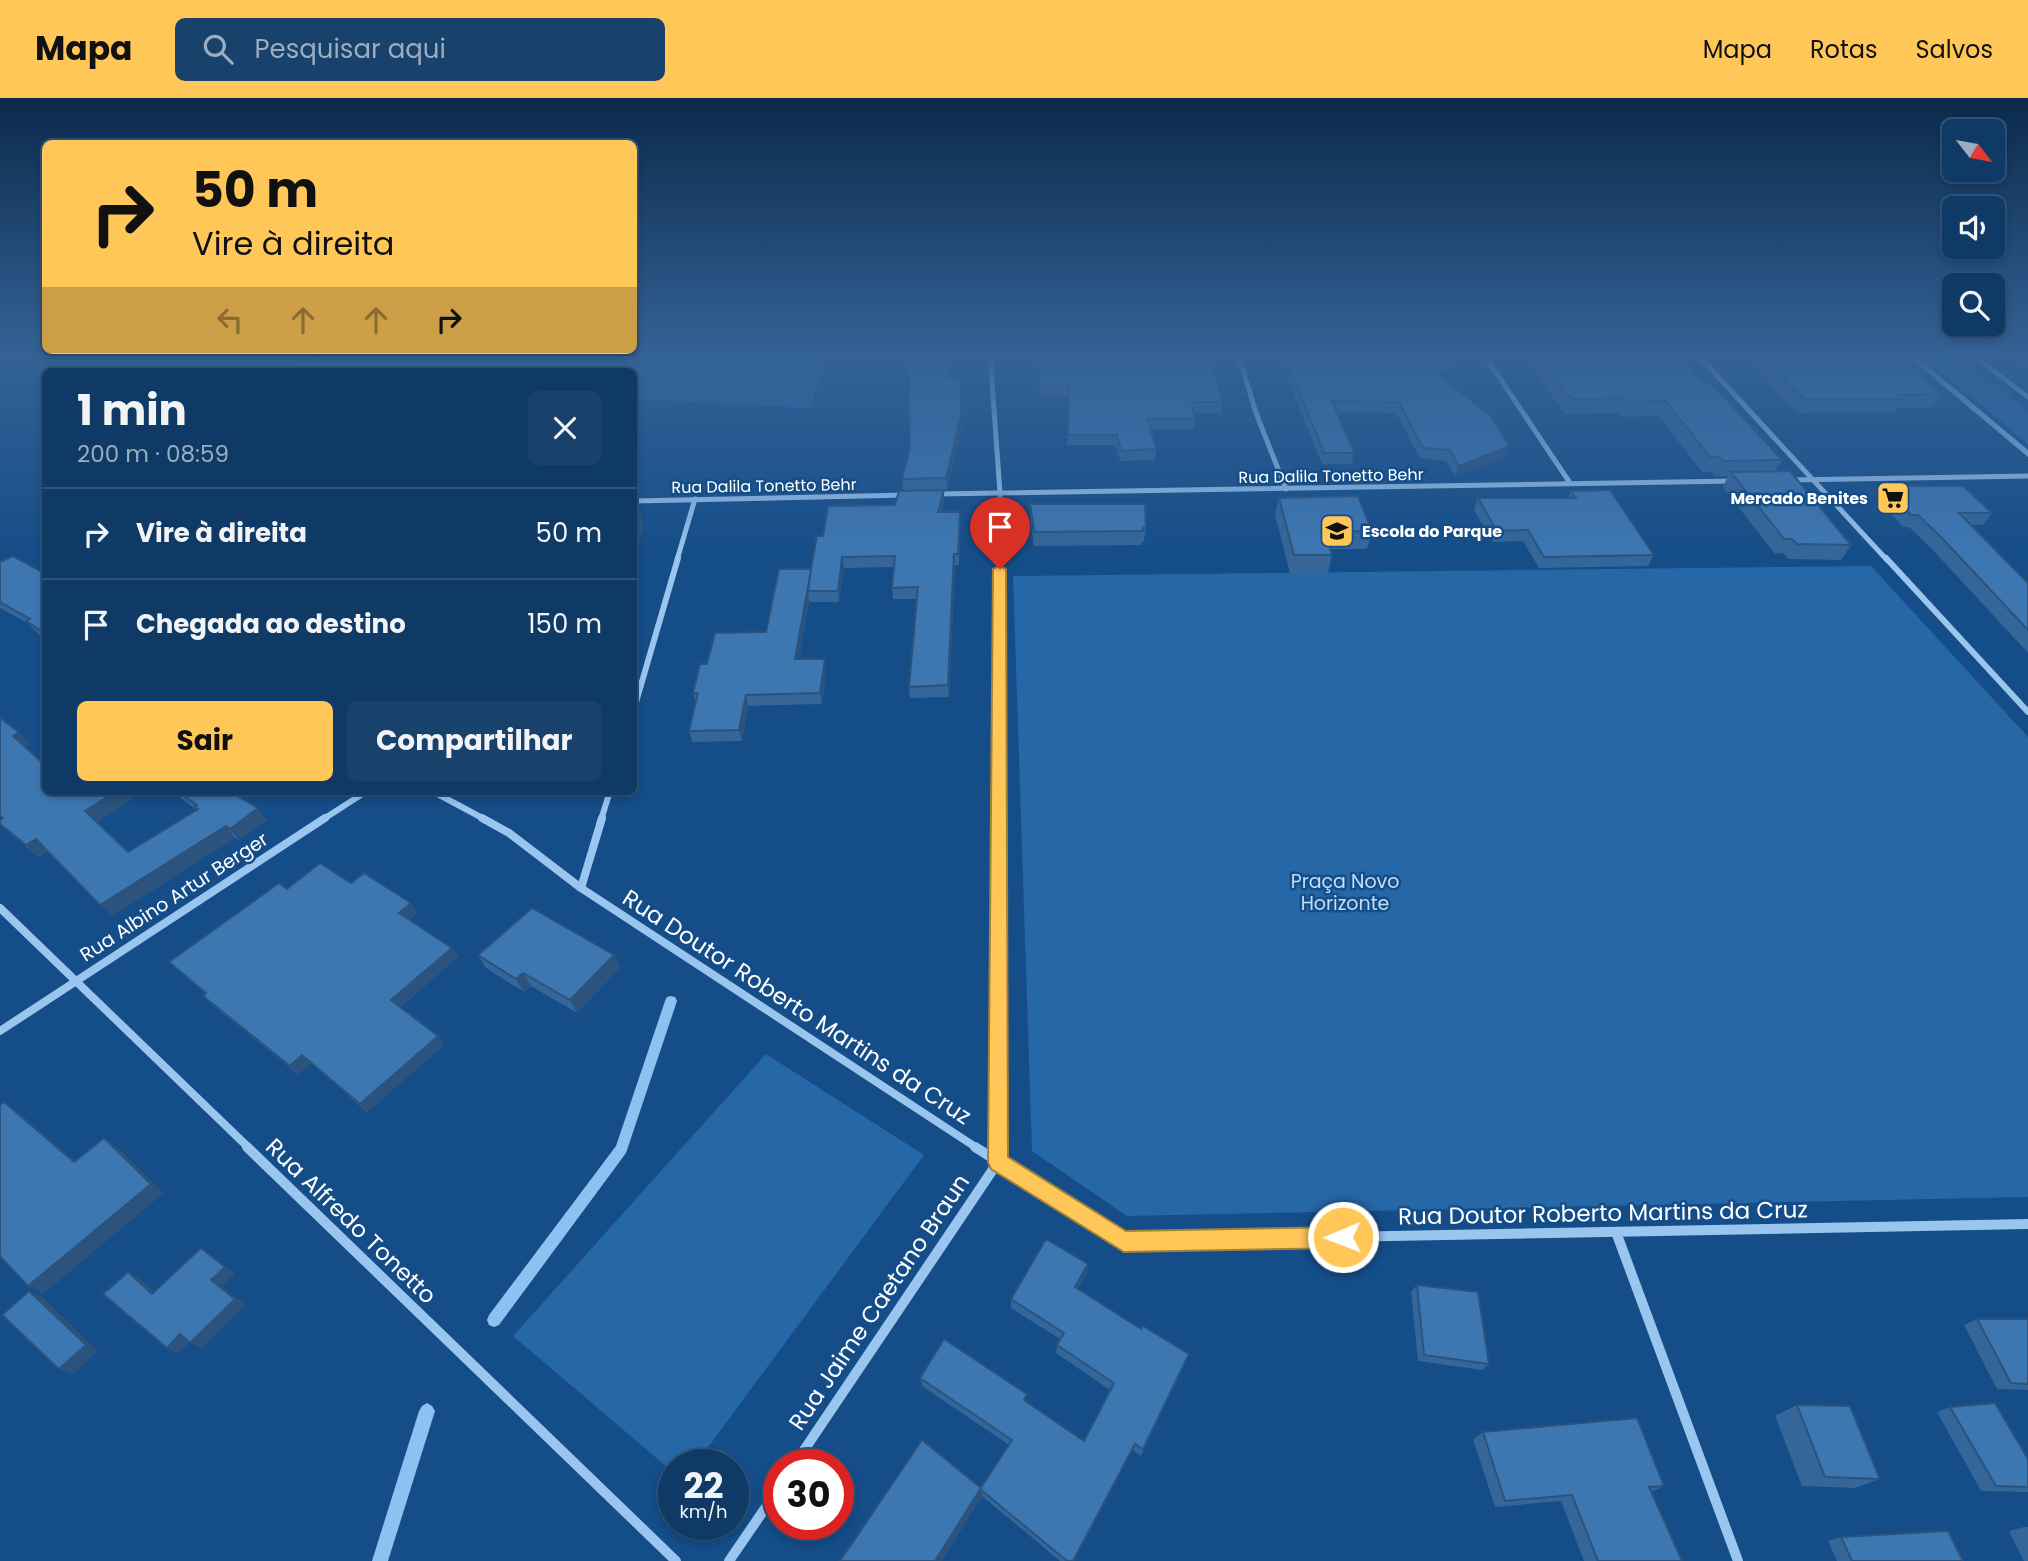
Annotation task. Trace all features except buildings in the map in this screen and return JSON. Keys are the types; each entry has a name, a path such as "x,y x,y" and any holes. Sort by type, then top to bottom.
{"street":[{"path":"995,421 1000,493 998,1162"},
{"path":"1259,421 1286,489"},
{"path":"1529,421 1570,483"},
{"path":"1759,421 2028,712"},
{"path":"1989,421 2028,454"},
{"path":"1785,480 2028,475"},
{"name":"Rua Dalila Tonetto Behr","path":"930,495 1745,480"},
{"name":"Rua Dalila Tonetto Behr","path":"637,500 917,495"},
{"path":"637,699 695,499"},
{"name":"Rua Albino Artur Berger","path":"0,1031 361,795"},
{"name":"Rua Doutor Roberto Martins da Cruz","path":"439,795 509,833 581,888 998,1162 1124,1241 2028,1224"},
{"path":"581,888 609,795"},
{"name":"Rua Alfredo Tonetto","path":"0,908 676,1561"},
{"name":"Rua Jaime Caetano Braun","path":"805,1449 998,1162"},
{"path":"1616,1232 1738,1561"},
{"path":"729,1561 763,1511"}],"green space":[{"path":"2001,421 2028,421 2028,444"},
{"name":"Praça Novo Horizonte","path":"1871,566 2028,737 2028,1197 1127,1216 1032,1151 1013,576"},
{"path":"766,1054 924,1155 707,1449 658,1449 658,1459 513,1336"}],"waterway":[{"path":"494,1320 621,1149 671,1001"},
{"path":"380,1561 427,1411"}],"place":[{"name":"Mercado Benites","path":"1893,498"},
{"name":"Escola do Parque","path":"1337,531"}],"route":[{"path":"1000,569 998,1162 1124,1241 1343,1237"}]}
